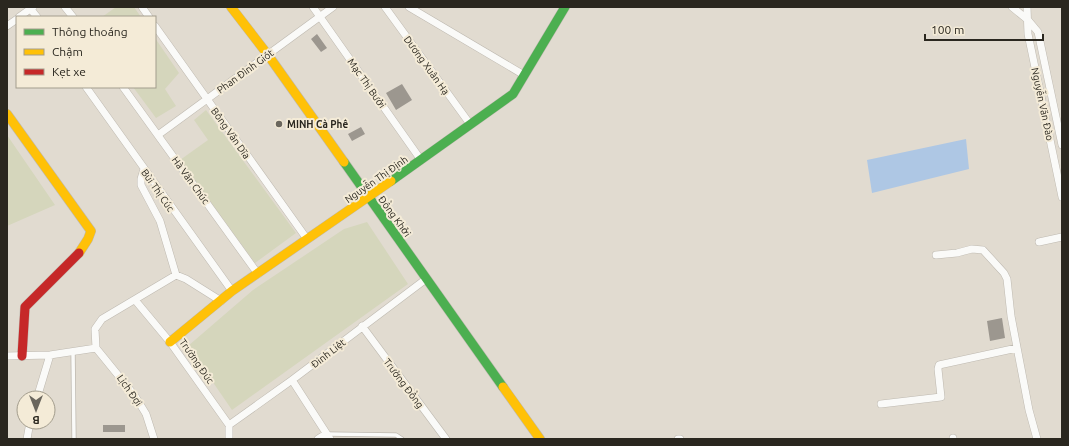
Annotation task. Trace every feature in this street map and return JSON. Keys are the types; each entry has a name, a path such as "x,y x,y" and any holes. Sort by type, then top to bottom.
{"street":[{"path":"65,7 71,16"},
{"path":"142,7 148,16"},
{"name":"Đồng Khởi","path":"231,7 268,55 540,439"},
{"name":"Mạc Thị Bưởi","path":"313,7 420,160"},
{"name":"Phan Đình Giót","path":"158,135 332,7"},
{"name":"Dương Xuân Hạ","path":"385,7 470,124"},
{"path":"409,7 524,75"},
{"path":"1012,7 1028,20"},
{"name":"Nguyễn Văn Đào","path":"1027,7 1028,34 1062,196"},
{"path":"21,16 31,8"},
{"name":"Nguyễn Thị Định","path":"170,342 232,291 368,198 512,94 561,8"},
{"path":"7,26 16,19"},
{"name":"Nguyễn Văn Đào","path":"1028,20 1038,32 1060,124 1062,145"},
{"name":"Bông Văn Dĩa","path":"156,27 307,240"},
{"name":"Bùi Thị Cúc","path":"87,88 232,291"},
{"name":"Hà Văn Chúc","path":"124,88 258,274"},
{"path":"7,114 92,232 90,238 68,265 25,307 22,356"},
{"path":"1048,126 1060,124"},
{"path":"144,170 141,185 160,221 176,275"},
{"path":"1039,242 1062,237"},
{"path":"936,255 957,253 972,249 985,251 1007,280 1011,316 1017,348 1029,410 1037,439"},
{"path":"7,356 50,355 96,348 95,329 102,319 176,275"},
{"path":"176,275 186,279 221,300"},
{"name":"Đinh Liệt","path":"229,425 426,280"},
{"name":"Trường Đúc","path":"135,300 170,342 229,425"},
{"name":"Trường Đồng","path":"362,326 446,439"},
{"name":"Lịch Đợi","path":"96,348 135,396 146,414 154,439"},
{"path":"881,404 941,396 938,369 939,365 1017,348"},
{"path":"39,390 50,355"},
{"path":"292,380 328,436 318,439"},
{"path":"229,425 229,439"}],"lane":[{"path":"73,351 74,439"},
{"path":"328,436 396,435 402,439"}],"green space":[{"path":"116,7 134,7 140,16 103,16"},
{"path":"156,39 179,73 165,89 176,106 156,118 134,88 156,88"},
{"path":"206,110 296,233 255,263 180,160 208,140 194,120"},
{"path":"7,135 55,205 7,226"},
{"path":"367,222 408,284 232,410 188,346 253,290 344,229"}],"water":[{"path":"966,139 969,169 872,193 867,160"}],"building":[{"path":"317,34 327,48 321,52 311,39"},
{"path":"402,84 412,100 396,110 386,93"},
{"path":"361,127 365,134 352,141 348,134"},
{"path":"1002,318 1005,338 990,341 987,321"},
{"path":"103,425 125,425 125,432 103,432"}],"traffic: fast":[{"path":"391,181 513,94 565,7"},
{"path":"344,162 503,387"}],"traffic: slow":[{"path":"231,7 268,55 344,162"},
{"path":"7,114 91,231 79,253"},
{"path":"170,342 232,291 391,181"},
{"path":"503,387 540,439"}],"traffic: jam":[{"path":"22,356 25,307 79,253"}],"place":[{"name":"MINH Cà Phê","path":"279,124"}]}
